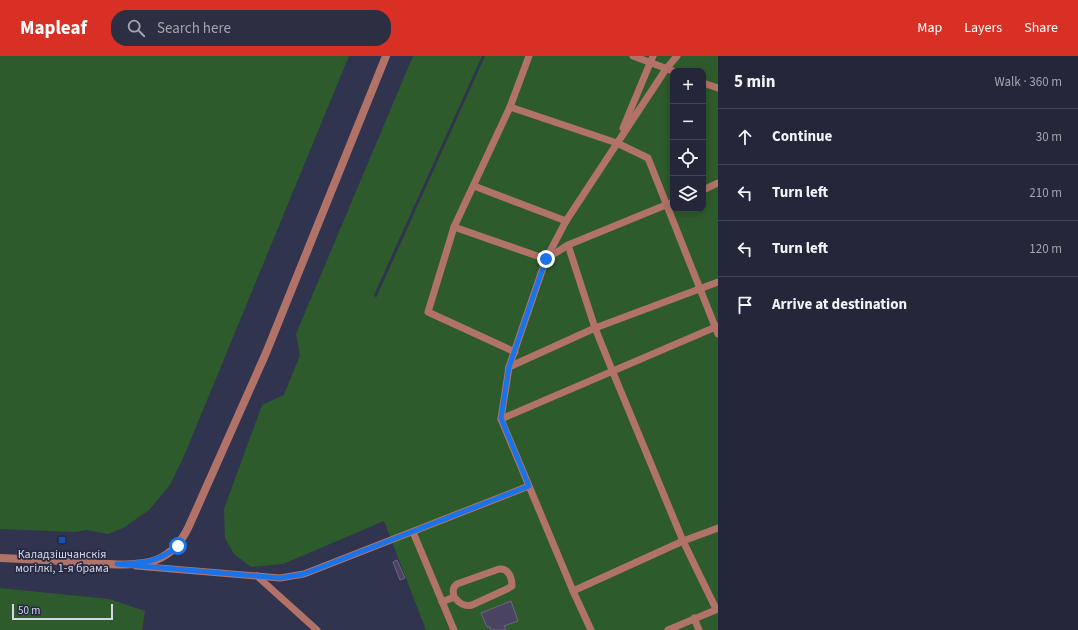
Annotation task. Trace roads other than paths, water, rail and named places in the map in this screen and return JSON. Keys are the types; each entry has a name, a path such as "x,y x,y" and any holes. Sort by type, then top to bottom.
{"street":[{"path":"0,558 117,564 156,560 178,546 184,536 266,353 386,56"}],"lane":[{"path":"515,352 428,312 454,227 510,107 529,56"},
{"path":"591,630 573,591 501,418 509,367 546,259 566,221 617,143 670,70 652,59 633,56"},
{"path":"671,68 677,56"},
{"path":"617,143 652,59"},
{"path":"706,84 718,88"},
{"path":"510,107 617,143 648,158 670,203 568,245 546,259"},
{"path":"706,189 718,184"},
{"path":"474,186 566,221"},
{"path":"501,418 612,370 717,329 700,289 673,212"},
{"path":"454,227 546,259"},
{"path":"568,245 595,328 612,370 683,542 717,609 668,630"},
{"path":"509,367 595,328 718,282"},
{"path":"117,564 280,578 304,574 529,486"},
{"path":"573,591 718,528"},
{"path":"412,532 454,630"},
{"path":"499,569 504,569 507,571 512,581 512,586 507,589 472,605 467,606 460,604 454,597 452,590 453,586 499,569"},
{"path":"257,576 318,630"},
{"path":"442,602 454,597"},
{"path":"694,618 699,630"}],"place":[{"name":"Каладзішчанскія могілкі, 1-я брама","path":"62,540"}]}
